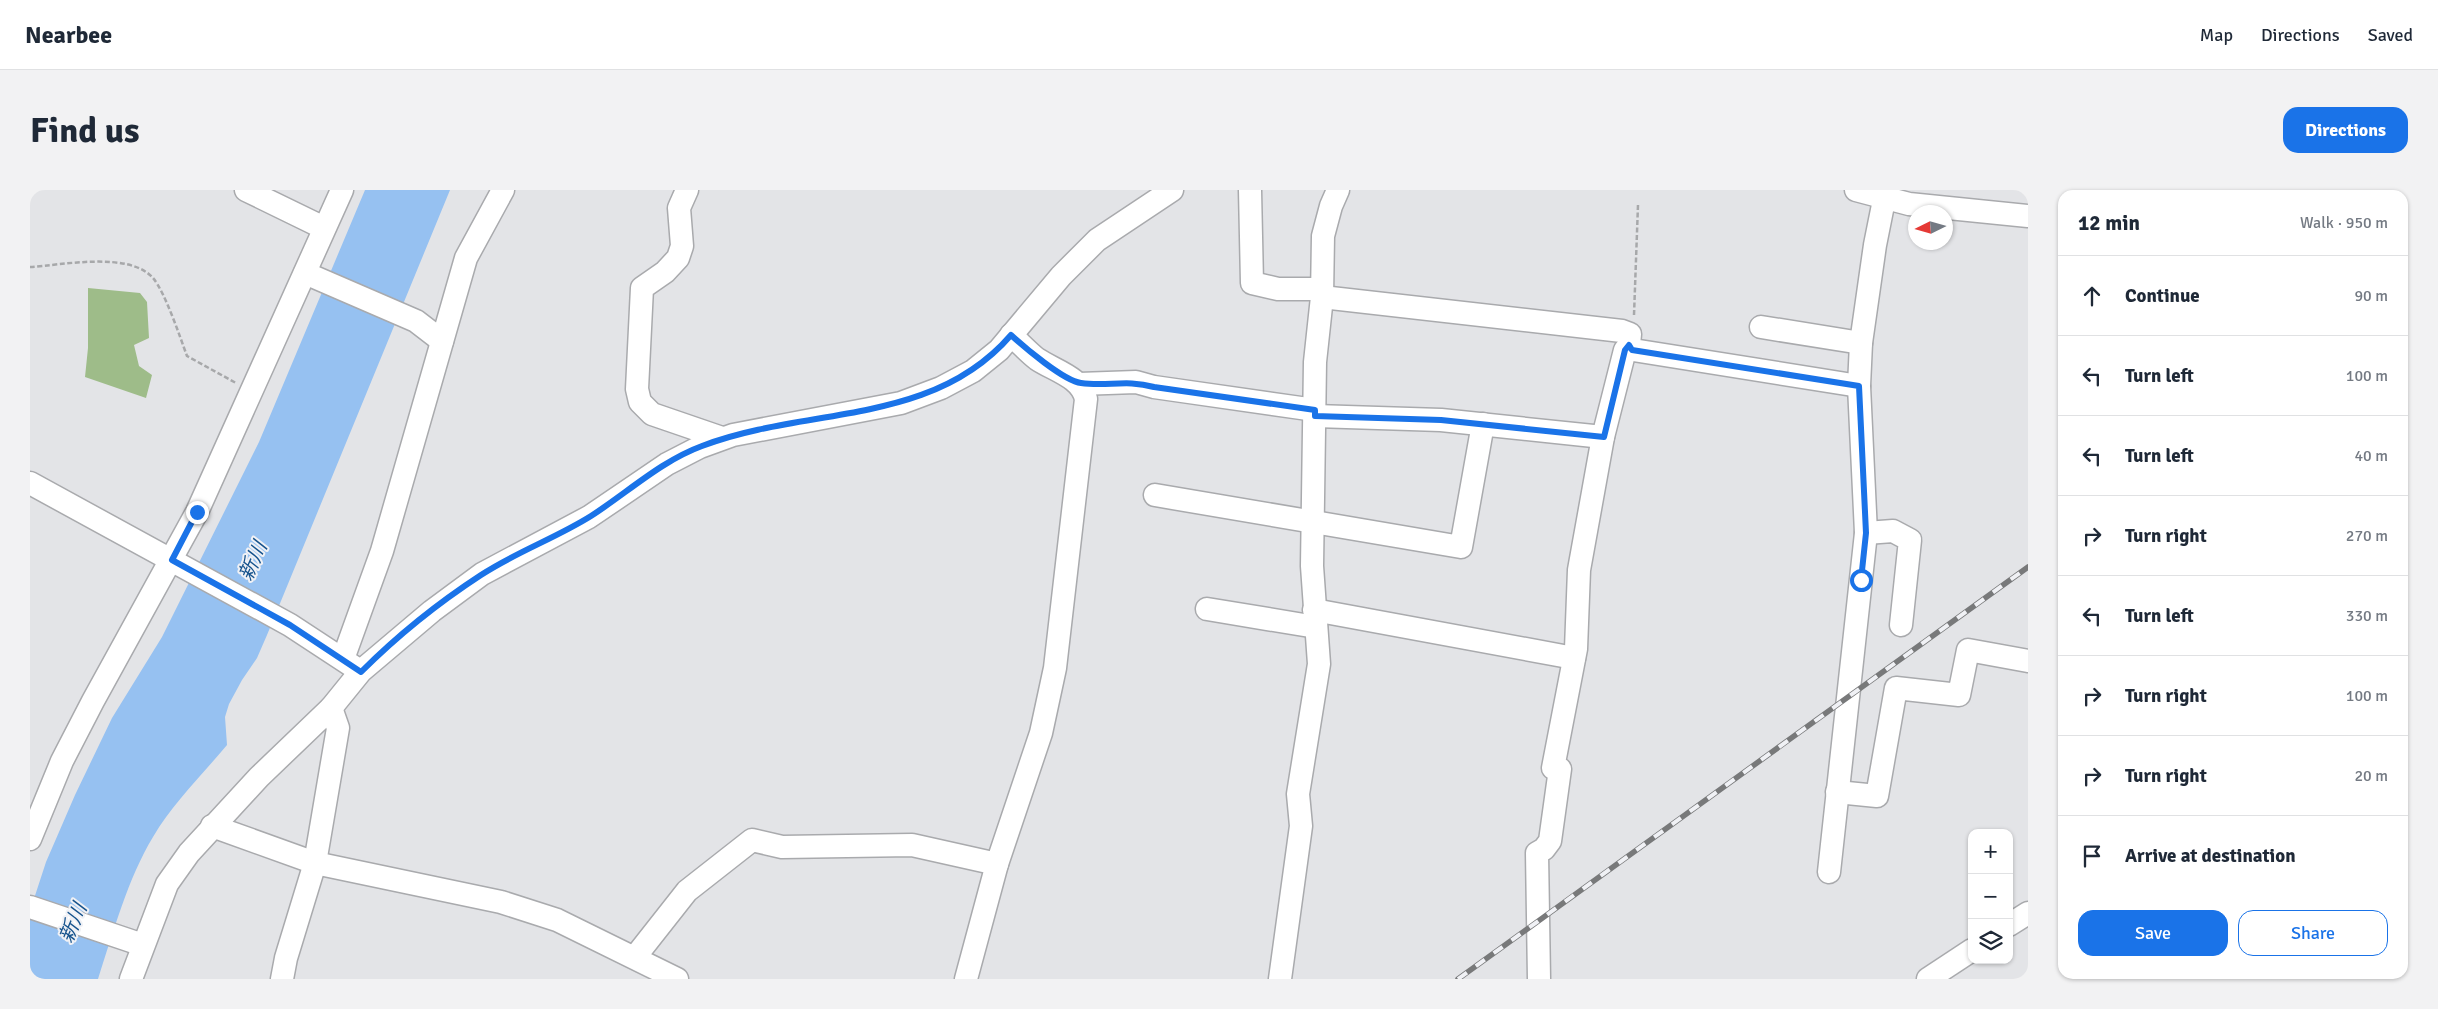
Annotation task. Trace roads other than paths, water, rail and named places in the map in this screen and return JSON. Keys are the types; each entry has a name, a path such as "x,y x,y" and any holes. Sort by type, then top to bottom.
{"street":[{"path":"246,190 324,228"},
{"path":"30,839 62,761 92,701 175,561 251,391 309,275 324,228 342,190"},
{"path":"343,659 382,550 466,258 504,190"},
{"path":"687,190 678,208 682,246 678,258 666,272 642,288 637,388 640,402 652,414 722,438"},
{"path":"131,979 135,942 167,884 189,853 212,826 331,708 361,672 382,651 432,611 482,574 590,517 668,464 700,446 733,434 901,403 941,388 973,370 999,350 1061,276 1097,240 1172,190"},
{"path":"1250,190 1252,283 1278,289 1622,330 1630,339 1632,350 1859,386"},
{"path":"1280,979 1301,826 1298,794 1319,664 1312,566 1315,362 1322,293 1323,236 1331,206 1338,190"},
{"path":"1856,190 1885,195 1918,205 2028,216"},
{"path":"1829,872 1866,533 1859,386 1861,343 1875,245 1885,195"},
{"path":"309,275 416,321 442,341"},
{"path":"1761,328 1861,343"},
{"path":"966,979 997,864 1041,734 1055,668 1086,399 1084,390 1079,384 1037,358 1011,335"},
{"path":"1539,979 1537,853 1550,842 1560,770 1552,768 1574,658 1578,627 1577,591 1579,570 1604,437 1625,350 1630,339"},
{"path":"1079,384 1136,382 1154,387 1315,413 1441,420 1604,437"},
{"path":"1155,495 1314,520 1461,547 1483,424"},
{"path":"30,482 290,625 361,672"},
{"path":"1866,533 1893,531 1910,540 1901,625"},
{"path":"1207,609 1315,618 1574,658"},
{"path":"1837,792 1877,796 1896,688 1960,695 1968,650 2028,661"},
{"path":"282,979 286,958 315,863 338,728 331,708"},
{"path":"212,826 315,863 508,905 557,920 677,979"},
{"path":"635,957 687,891 752,840 782,848 912,845 997,864"},
{"path":"30,907 135,942"},
{"path":"2013,922 2028,913"},
{"path":"1928,979 1968,953"}],"water":[{"name":"新川","path":"365,190 450,190 267,635 257,658 229,704 225,717 227,745 169,812 144,853 122,906 98,979 30,979 30,911 46,862 75,795 112,718 162,637 259,442"}],"railway":[{"path":"1458,979 2028,567"}]}
